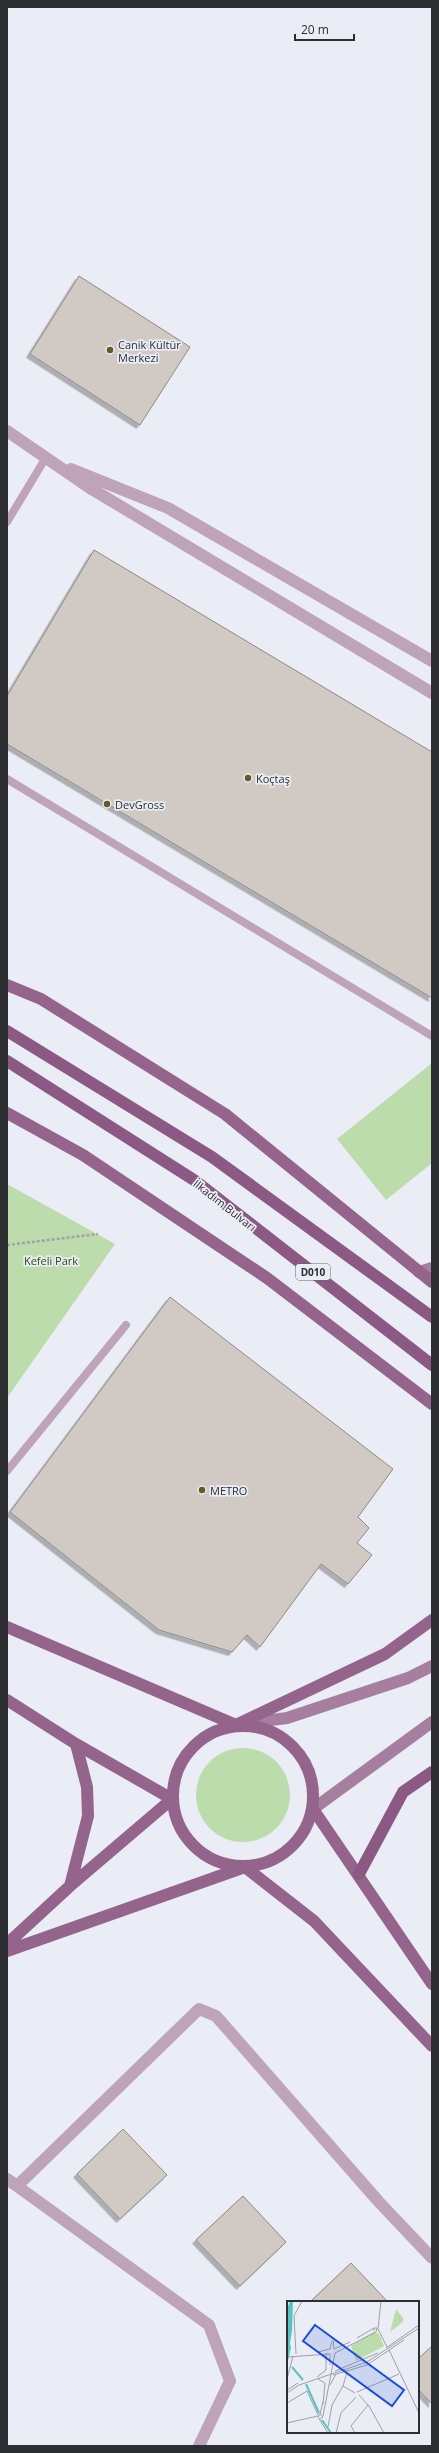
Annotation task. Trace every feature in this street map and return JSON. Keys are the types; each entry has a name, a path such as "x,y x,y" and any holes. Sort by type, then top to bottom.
{"highway":[{"path":"7,1031 212,1158 432,1317"},
{"name":"İlkadım Bulvarı","path":"7,1061 194,1180 432,1365"},
{"path":"359,1874 403,1792 432,1772"}],"main road":[{"path":"7,985 41,999 225,1114 432,1282"},
{"path":"7,1113 83,1155 268,1278 432,1404"},
{"path":"419,1272 432,1268"},
{"path":"236,1725 385,1654 432,1620"},
{"path":"7,1627 236,1725 258,1726 278,1734 295,1748 309,1773 313,1787 313,1809 304,1832 289,1850 268,1862 245,1867 7,1951"},
{"path":"432,1666 408,1678 287,1718 236,1725 215,1730 192,1747 183,1758 174,1777 172,1799 176,1820 192,1844 203,1854 223,1864 245,1867 314,1921 432,2046"},
{"path":"7,1700 76,1744 172,1799"},
{"path":"313,1809 432,1722"},
{"path":"70,1886 88,1816 88,1787 76,1744"},
{"path":"7,1944 70,1886 172,1799"},
{"path":"313,1809 359,1874 401,1941 432,1984"}],"street":[{"path":"7,431 45,459 90,488 432,693"},
{"path":"45,459 168,508 432,661"},
{"path":"199,2446 230,2380 209,2325 12,2182 199,2009 216,2016 379,2202 432,2258"}],"lane":[{"path":"7,522 45,459"},
{"path":"7,779 432,1036"},
{"path":"7,1471 126,1325"}],"path":[{"path":"7,1245 98,1234"}],"green space":[{"path":"432,1063 432,1163 386,1200 337,1139"},
{"name":"Kefeli Park","path":"7,1184 115,1244 7,1398"},
{"path":"243,1748 261,1752 276,1762 286,1777 290,1795 286,1813 276,1828 261,1838 243,1842 225,1838 210,1828 200,1813 196,1795 200,1777 210,1762 225,1752"}],"building":[{"name":"Canik Kültür Merkezi","path":"79,276 190,347 140,425 30,354"},
{"name":"Koçtaş","path":"94,550 432,752 432,998 7,744 7,696"},
{"name":"METRO","path":"170,1297 393,1469 358,1517 369,1528 357,1543 372,1555 348,1584 321,1564 260,1647 247,1635 232,1652 159,1630 10,1512"},
{"path":"123,2129 167,2175 120,2219 77,2174"},
{"path":"243,2196 286,2242 240,2286 196,2240"},
{"path":"351,2263 387,2301 311,2301"},
{"path":"432,2346 432,2404 419,2390 419,2358"}],"place":[{"name":"Canik Kültür Merkezi","path":"110,350"},
{"name":"Koçtaş","path":"248,778"},
{"name":"DevGross","path":"107,804"},
{"name":"METRO","path":"202,1490"}]}
